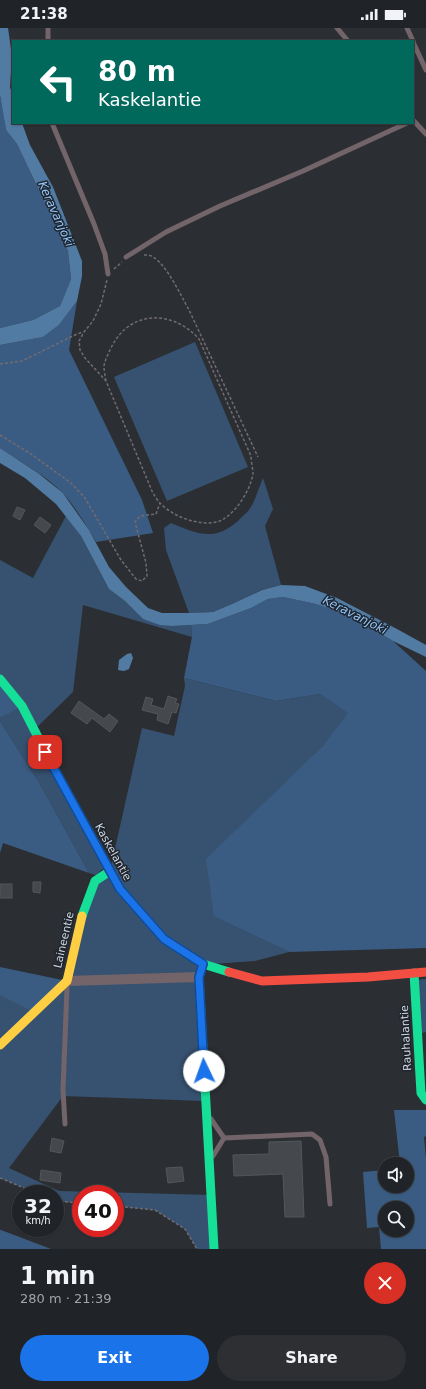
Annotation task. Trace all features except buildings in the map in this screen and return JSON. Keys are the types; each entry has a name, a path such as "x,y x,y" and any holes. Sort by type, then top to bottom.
{"street":[{"name":"Kaskelantie","path":"0,679 22,706 57,774 120,889 164,939 203,964 262,980 368,977 426,972"},
{"name":"Laineentie","path":"0,1045 67,981 80,922 95,881 110,872"},
{"path":"203,964 199,977 214,1249"},
{"name":"Rauhalantie","path":"414,973 421,1093 426,1100"},
{"path":"67,981 199,977"}],"lane":[{"path":"48,28 48,40"},
{"path":"337,28 347,40"},
{"path":"407,28 413,40"},
{"path":"414,43 426,70"},
{"path":"414,121 426,134"},
{"path":"52,124 94,224 105,254 108,274"},
{"path":"126,258 166,232 220,206 303,171 405,124"},
{"path":"64,1124 67,981"},
{"path":"206,1112 224,1138"},
{"path":"224,1138 312,1134 320,1140 326,1157 330,1204"},
{"path":"209,1162 224,1138"}],"path":[{"path":"106,381 85,358 80,350 79,341 93,321 101,304 108,274 126,258 139,254 152,256 162,264 189,310 258,457"},
{"path":"158,318 177,322 191,330 199,339 251,456 253,474 247,492 240,504 229,515 218,522 190,521 180,517 160,503 152,491 106,381 104,367 107,356 115,341 125,328 144,319 158,318"},
{"path":"0,364 22,361 84,332"},
{"path":"0,435 31,454 70,483 84,498 121,560 136,580 142,580 146,576 146,563 135,522 140,516 156,514 160,503"},
{"path":"0,1178 17,1185"},
{"path":"124,1207 155,1210 185,1229 197,1249"}],"shaded area":[{"path":"0,95 6,130 17,144 68,251 71,279 60,306 33,320 0,328"},
{"path":"77,301 69,350 142,500 153,533 96,542 76,510 56,486 0,448 0,345 43,337 59,325"},
{"path":"195,342 248,467 167,501 114,377"},
{"path":"263,478 273,509 265,526 281,585 261,590 213,612 189,613 166,550 164,528 171,523 198,533 213,534 229,528 249,510"},
{"path":"66,516 81,536 109,589 125,601 143,619 173,626 191,625 192,637 83,605 73,692 34,730 107,865 96,875 89,873 40,784 0,721 0,718 21,705 0,679 0,560 33,578"},
{"path":"283,597 316,604 346,614 393,641 426,671 426,948 289,952 214,916 206,859 322,747 348,713 320,694 276,701 184,678 192,637 191,625 208,624 251,608 268,599"},
{"path":"184,678 276,701 320,694 349,713 322,747 215,916 289,952 255,961 197,965 205,1101 63,1096 9,1168 46,1185 17,1185 0,1178 0,995 67,981 95,881 110,871 142,728 174,736 185,686"},
{"path":"0,679 22,706 0,718"},
{"path":"0,721 40,784 89,873 3,843 0,853"},
{"path":"0,967 67,981 34,1012 0,995"},
{"path":"426,979 426,1032 418,1034 415,980"},
{"path":"394,1110 426,1110 426,1136 424,1137 426,1159 426,1249 381,1249 380,1237 414,1237 414,1201 378,1201 378,1227 367,1228 363,1172 378,1171 378,1193 414,1193 414,1157 399,1157"},
{"path":"64,1191 72,1191 72,1202 64,1202"},
{"path":"124,1193 211,1195 214,1249 197,1249 185,1229 155,1210 124,1207"},
{"path":"1,1230 12,1234 12,1237 19,1237 51,1249 0,1249"}],"water":[{"name":"Keravanjoki","path":"0,28 8,28 12,56 10,87 12,93 12,124 22,124 30,145 53,187 82,261 82,276 77,301 59,325 43,337 0,345 0,328 33,320 60,306 71,279 68,251 17,144 6,130 0,95"},
{"name":"Keravanjoki","path":"0,448 38,473 63,493 89,530 109,567 126,587 148,608 162,613 213,612 262,590 281,585 305,586 337,598 426,645 426,657 393,641 346,614 316,604 283,597 268,599 251,608 208,624 173,626 160,625 143,619 125,601 109,589 81,536 56,504 25,478 0,463"},
{"path":"131,653 133,658 129,669 124,671 118,670 119,660"}],"traffic: fast":[{"path":"0,679 22,706 57,774 120,889 164,939 203,964 229,972"},
{"path":"82,916 95,881 110,871"},
{"path":"203,964 199,977 214,1249"},
{"path":"414,973 421,1093 426,1100"}],"traffic: slow":[{"path":"0,1045 67,981 82,916"}],"traffic: jam":[{"path":"229,972 262,981 368,977 426,972"}],"route":[{"path":"45,752 120,889 164,939 203,964 199,977 204,1071"}]}
